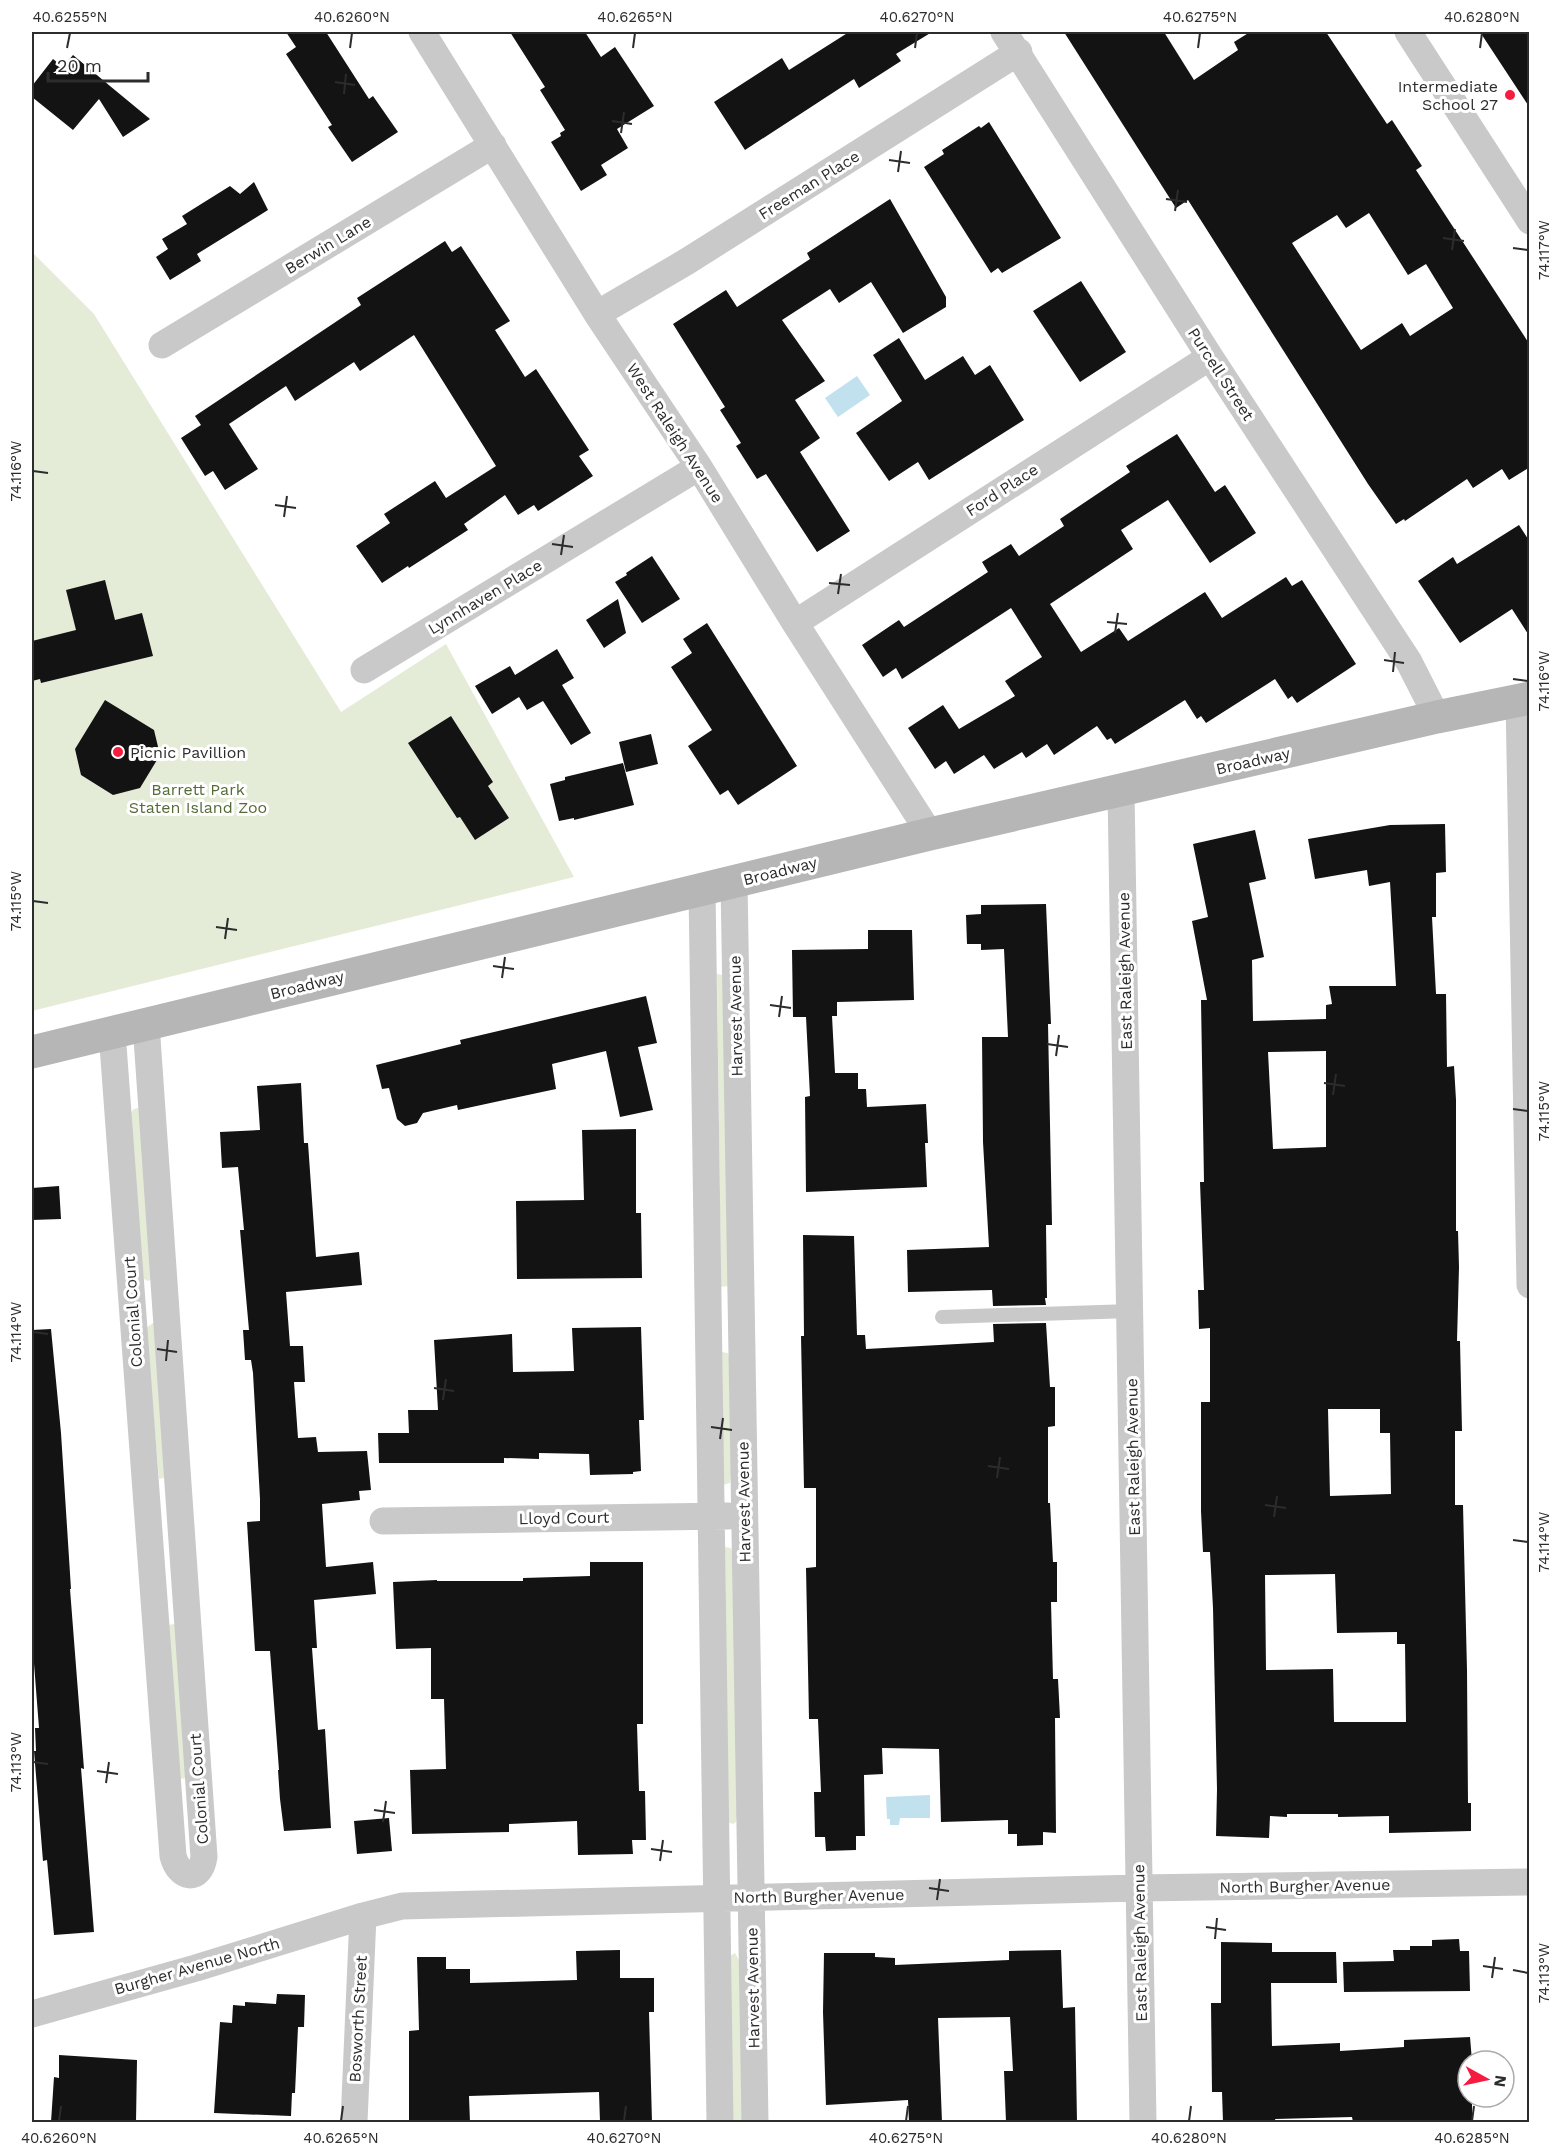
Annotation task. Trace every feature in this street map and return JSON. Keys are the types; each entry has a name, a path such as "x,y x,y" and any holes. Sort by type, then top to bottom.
{"street":[{"name":"West Raleigh Avenue","path":"422,32 597,314 699,467 795,623 930,834"},
{"path":"1408,32 1530,221"},
{"name":"Freeman Place","path":"597,314 686,262 1012,42"},
{"name":"Purcell Street","path":"1012,42 1210,357 1409,662 1437,717"},
{"name":"Berwin Lane","path":"162,345 494,145"},
{"name":"Ford Place","path":"795,623 1210,357"},
{"name":"Lynnhaven Place","path":"364,670 699,467"},
{"path":"1524,699 1530,1285"},
{"name":"Broadway","path":"32,1052 930,834 1524,699"},
{"name":"East Raleigh Avenue","path":"1121,791 1143,2122"},
{"name":"Harvest Avenue","path":"720,2122 711,1516 725,1323 734,882"},
{"name":"Harvest Avenue","path":"702,889 725,1323 745,1515 755,2122"},
{"name":"Colonial Court","path":"146,1024 149,1300 166,1540 173,1856 176,1867 182,1872 192,1874 198,1872 204,1857 166,1540"},
{"name":"Colonial Court","path":"112,1032 149,1300"},
{"name":"Lloyd Court","path":"383,1521 745,1515"},
{"name":"North Burgher Avenue","path":"363,1916 402,1906 1139,1888 1530,1882"},
{"name":"Burgher Avenue North","path":"32,2013 196,1968 363,1916"},
{"name":"Bosworth Street","path":"354,2122 363,1916"}],"lane":[{"path":"942,1317 1131,1311"}],"green space":[{"name":"Barrett Park Staten Island Zoo","path":"32,252 94,314 341,712 446,644 574,877 32,1011"},
{"path":"717,974 723,975 728,1286 721,1287"},
{"path":"138,1108 142,1109 152,1279 148,1281 142,1278 131,1112"},
{"path":"153,1323 157,1324 167,1477 159,1479 146,1328"},
{"path":"722,1352 728,1353 729,1356 731,1477 730,1483 723,1485"},
{"path":"725,1547 731,1548 733,1555 737,1816 733,1824 727,1822"},
{"path":"169,1625 177,1625 187,1778 179,1779"},
{"path":"735,1953 740,1962 744,2122 733,2122 730,1956"}],"water":[{"path":"857,376 870,395 838,417 825,398"},
{"path":"930,1795 930,1818 900,1818 899,1825 890,1825 890,1819 887,1819 886,1797"}],"building":[{"path":"286,32 326,32 369,99 373,96 398,132 352,162 328,127 332,125 286,54 296,47"},
{"path":"510,32 585,32 601,57 615,47 654,106 617,129 628,148 601,165 607,175 581,191 551,142 561,136 560,133 565,130 540,90 545,87"},
{"path":"849,32 932,32 896,54 901,61 859,88 854,79 745,150 714,102 782,58 789,70"},
{"path":"1064,32 1164,32 1194,80 1238,50 1234,42 1250,32 1326,32 1387,124 1392,120 1422,166 1416,170 1530,345 1530,467 1509,480 1502,469 1473,488 1467,479 1405,521 1404,519 1396,524 1368,484 1188,200 1176,208","holes":["1369,213 1408,275 1426,264 1453,308 1410,336 1402,323 1361,350 1292,243 1337,215 1346,228"]},
{"path":"1480,32 1530,32 1530,108"},
{"path":"73,55 150,119 123,137 99,99 73,130 32,97 32,86 53,59 63,67"},
{"path":"989,122 1061,238 1002,273 998,268 991,273 924,167 944,154 942,150"},
{"path":"254,182 268,210 197,254 201,261 170,280 156,257 168,249 162,239 187,224 182,216 230,186 240,194"},
{"path":"890,199 946,297 946,307 903,333 871,282 839,303 830,289 782,320 825,381 795,400 820,438 800,452 850,531 817,552 766,474 757,479 736,446 741,443 720,410 725,407 673,324 726,290 737,307 810,259 807,253"},
{"path":"445,241 452,252 461,246 510,321 495,330 525,377 536,369 589,450 579,456 593,476 538,511 534,505 518,515 505,495 464,524 468,530 382,583 356,546 390,523 384,514 435,481 446,498 496,466 414,335 360,371 354,362 295,401 286,386 229,424 258,469 225,490 213,471 205,476 181,438 201,425 195,416 361,305 357,298"},
{"path":"1081,281 1126,352 1080,382 1033,311"},
{"path":"899,338 925,380 963,356 975,375 990,365 1024,420 929,480 918,462 889,481 856,433 902,401 873,355"},
{"path":"1177,434 1215,492 1225,485 1256,533 1210,563 1168,500 1121,530 1133,549 1050,604 1081,652 1119,628 1128,641 1205,592 1222,618 1286,577 1292,586 1302,580 1356,664 1297,703 1292,696 1288,699 1275,679 1206,723 1201,716 1197,719 1185,700 1115,744 1111,738 1107,740 1097,726 1054,755 1047,744 1026,758 1022,752 994,769 984,755 954,774 946,761 935,769 908,728 943,705 959,729 1015,696 1005,681 1042,657 1011,608 902,679 896,668 883,677 862,645 899,620 904,627 988,572 982,562 1011,544 1019,556 1064,526 1060,519 1130,472 1126,466"},
{"path":"1519,525 1530,542 1530,637 1512,609 1460,643 1418,581 1453,557 1457,564"},
{"path":"652,556 680,599 642,623 615,582"},
{"path":"105,580 115,620 142,613 153,656 41,683 40,679 32,681 32,641 76,630 66,590"},
{"path":"618,599 626,633 604,648 586,620"},
{"path":"707,623 797,766 738,805 728,790 720,795 688,746 712,730 671,667 692,653 683,639"},
{"path":"557,649 574,678 562,685 591,733 571,745 543,701 527,710 519,697 492,714 475,686 510,666 515,675"},
{"name":"Picnic Pavillion","path":"105,700 154,730 160,755 140,788 113,795 81,775 75,749"},
{"path":"451,716 493,782 488,786 509,818 475,840 460,817 457,818 408,743"},
{"path":"651,734 658,764 626,772 619,742"},
{"path":"623,763 634,805 574,820 574,818 559,821 550,784 565,780 565,777"},
{"path":"1445,824 1446,872 1436,873 1436,917 1432,917 1436,994 1446,994 1447,1067 1454,1066 1456,1100 1456,1231 1458,1231 1459,1267 1457,1341 1460,1341 1462,1431 1455,1431 1455,1505 1463,1505 1468,1803 1471,1803 1471,1831 1389,1833 1389,1816 1338,1817 1338,1814 1287,1814 1287,1817 1270,1816 1269,1838 1216,1836 1213,1608 1210,1552 1203,1552 1201,1511 1201,1402 1210,1402 1210,1328 1199,1329 1198,1290 1204,1290 1200,1182 1204,1182 1201,1000 1207,1000 1192,921 1208,917 1193,844 1255,830 1266,879 1249,883 1264,957 1252,960 1253,1021 1326,1019 1326,1005 1332,1004 1329,986 1396,986 1390,882 1369,886 1367,870 1315,879 1308,839 1390,825","holes":["1326,1051 1326,1147 1273,1149 1268,1052","1328,1409 1380,1409 1380,1433 1390,1433 1391,1494 1330,1496","1335,1574 1337,1633 1397,1632 1397,1644 1405,1644 1406,1722 1334,1722 1333,1669 1266,1670 1265,1575"]},
{"path":"1046,904 1051,1024 1048,1024 1052,1225 1046,1225 1046,1305 993,1306 992,1290 908,1292 907,1250 989,1247 983,1142 982,1037 1008,1037 1004,949 981,950 981,944 967,944 966,915 981,914 981,905"},
{"path":"868,930 912,930 914,1000 837,1002 837,1016 832,1016 835,1073 858,1073 858,1089 866,1089 867,1107 926,1104 927,1187 806,1192 805,1097 810,1096 806,1017 793,1017 792,950 868,949"},
{"path":"646,996 657,1043 638,1047 653,1110 620,1117 606,1051 552,1064 556,1089 458,1110 457,1105 423,1113 417,1123 405,1126 397,1119 389,1088 382,1089 376,1065 461,1044 460,1040"},
{"path":"301,1083 304,1143 308,1143 316,1257 359,1252 362,1285 286,1292 290,1346 303,1346 305,1382 294,1382 298,1438 316,1437 318,1452 367,1451 371,1490 359,1491 360,1500 322,1504 326,1567 373,1562 376,1594 314,1600 317,1648 312,1648 318,1730 325,1729 331,1828 284,1831 270,1651 255,1651 247,1522 260,1521 260,1499 253,1373 251,1360 245,1360 243,1330 249,1330 240,1230 244,1230 238,1167 222,1168 220,1132 260,1130 257,1086"},
{"path":"636,1129 636,1213 641,1213 642,1278 517,1279 516,1201 584,1200 582,1130"},
{"path":"59,1186 61,1219 32,1220 32,1188"},
{"path":"803,1235 854,1236 857,1335 865,1335 866,1349 994,1342 993,1324 1046,1323 1050,1387 1055,1387 1055,1426 1048,1427 1048,1503 1050,1503 1053,1562 1057,1562 1057,1602 1051,1602 1053,1679 1058,1679 1060,1718 1055,1718 1056,1833 1043,1832 1043,1845 1017,1846 1017,1834 1008,1834 1008,1820 941,1822 939,1749 882,1748 883,1774 864,1775 865,1836 856,1836 856,1850 826,1851 825,1837 815,1837 814,1792 821,1792 818,1719 809,1719 806,1568 816,1567 816,1488 804,1488 801,1336 804,1336"},
{"path":"641,1327 644,1420 639,1420 641,1471 633,1472 633,1474 590,1475 589,1454 539,1453 539,1459 504,1458 504,1463 379,1463 378,1433 409,1433 408,1410 438,1410 434,1340 512,1334 513,1372 574,1371 572,1328"},
{"path":"51,1329 61,1433 84,1769 81,1768 94,1932 54,1935 47,1860 43,1861 34,1751 36,1751 35,1728 39,1728 32,1638 32,1330"},
{"path":"590,1562 643,1562 643,1724 637,1724 639,1791 645,1791 646,1840 632,1840 633,1854 578,1855 577,1821 509,1824 509,1832 412,1834 410,1770 446,1769 444,1699 431,1699 431,1648 396,1649 393,1582 523,1581 523,1578 590,1576"},
{"path":"389,1818 392,1851 357,1854 354,1821"},
{"path":"1459,1939 1460,1951 1469,1951 1470,1991 1344,1992 1343,1962 1394,1961 1393,1950 1410,1950 1410,1946 1432,1946 1432,1940"},
{"path":"1221,1942 1272,1943 1272,1952 1336,1952 1337,1983 1271,1983 1272,2046 1340,2043 1340,2051 1404,2047 1404,2040 1470,2037 1471,2049 1456,2049 1456,2109 1472,2109 1472,2122 1353,2122 1352,2117 1275,2119 1276,2122 1223,2122 1222,2092 1212,2092 1211,2003 1221,2003"},
{"path":"620,1950 620,1978 654,1978 654,2012 649,2012 652,2122 600,2122 599,2092 469,2096 470,2122 409,2122 409,2031 419,2030 417,1957 446,1957 446,1969 470,1969 470,1983 577,1980 576,1951"},
{"path":"1061,1950 1063,2008 1075,2007 1077,2122 1006,2122 1004,2071 1013,2071 1010,2017 938,2018 942,2122 909,2122 908,2100 826,2105 824,1953 875,1953 875,1957 895,1958 895,1965 1009,1960 1009,1951"},
{"path":"277,1994 305,1995 304,2027 298,2027 295,2093 292,2093 291,2116 214,2113 220,2022 232,2023 233,2005 245,2006 245,2002 276,2004"},
{"path":"59,2055 137,2060 136,2122 51,2122 54,2077 59,2078"}],"place":[{"name":"Intermediate School 27","path":"1510,95"},
{"name":"Picnic Pavillion","path":"118,752"}]}
